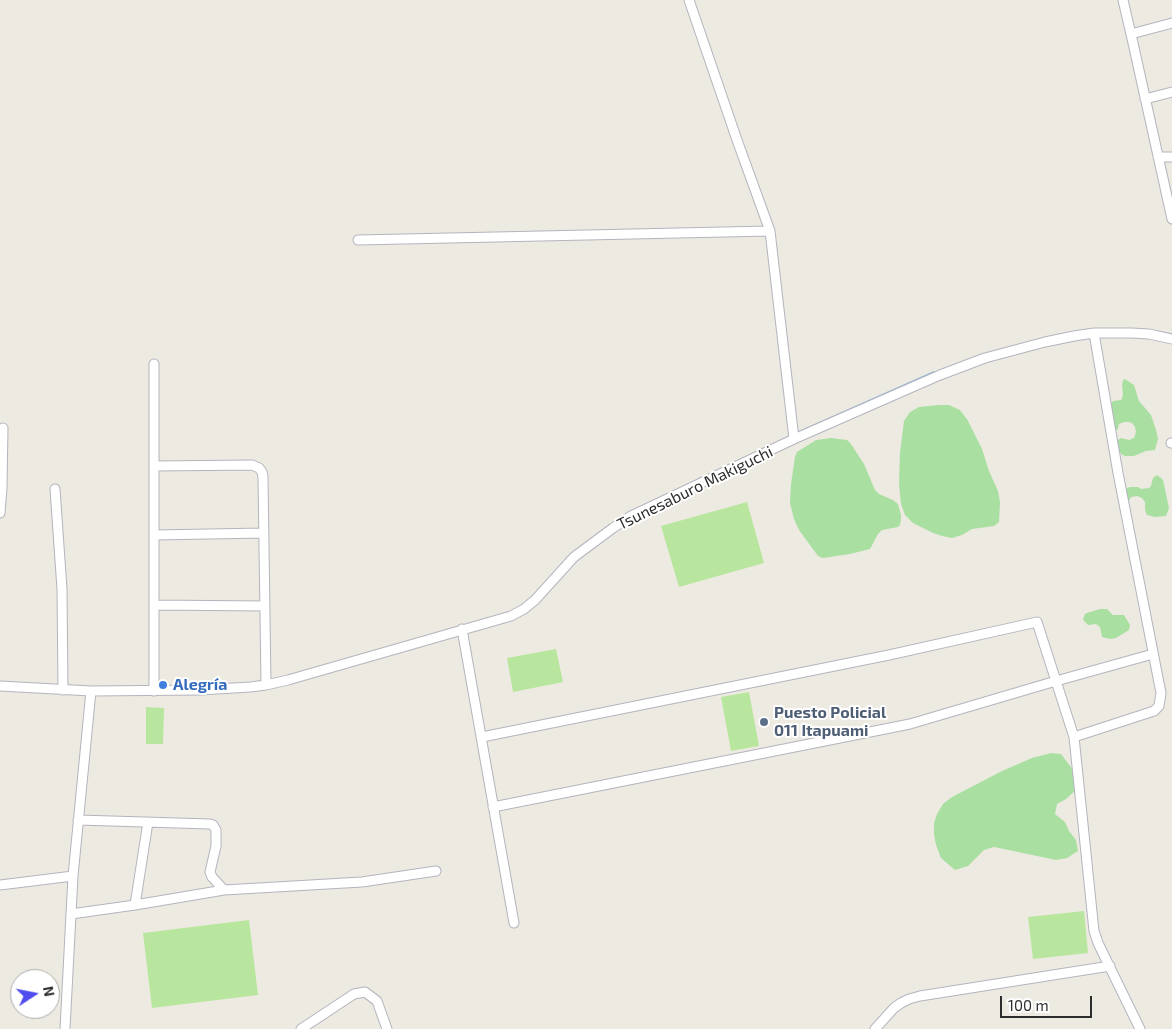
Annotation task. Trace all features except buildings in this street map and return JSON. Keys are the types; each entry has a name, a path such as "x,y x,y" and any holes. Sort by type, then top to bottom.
{"street":[{"path":"689,0 770,231 794,439"},
{"path":"1122,0 1172,219"},
{"path":"1131,34 1172,23"},
{"path":"1146,99 1172,92"},
{"path":"1158,157 1172,157"},
{"path":"358,240 770,231"},
{"path":"1074,737 1154,711 1159,706 1161,693 1118,473 1094,333"},
{"name":"Tsunesaburo Makiguchi","path":"0,686 91,691 154,691 233,689 266,685 510,616 536,600 574,557 631,516 794,439 916,385 972,362 1060,338 1094,333 1113,333 1149,334 1172,339"},
{"path":"154,364 154,691"},
{"path":"0,513 3,428"},
{"path":"154,466 252,465 259,468 262,472 266,685"},
{"path":"55,489 62,589 63,690"},
{"path":"154,535 264,533"},
{"path":"154,605 265,606"},
{"path":"482,737 888,655 1037,622 1074,737 1094,931 1140,1029"},
{"path":"462,629 514,923"},
{"path":"493,807 910,724 1153,654"},
{"path":"65,1029 78,820 91,691"},
{"path":"78,820 213,825 216,830 216,846 210,872 224,890"},
{"path":"135,905 148,822"},
{"path":"71,914 224,890 362,882 436,871"},
{"path":"0,885 74,876"},
{"path":"875,1029 894,1008 909,999 920,996 1110,966"},
{"path":"301,1029 354,994 365,992 377,1001 388,1029"}],"green space":[{"path":"1125,379 1134,385 1139,401 1151,415 1158,439 1155,450 1146,451 1134,456 1121,454 1118,448 1118,440 1121,438 1129,440 1134,438 1135,427 1132,423 1124,422 1119,424 1116,430 1111,427 1108,408 1113,401 1121,400 1123,395 1122,385"},
{"path":"949,405 960,410 967,419 982,449 998,491 1000,502 999,522 994,526 972,529 952,538 933,533 913,523 905,515 901,504 899,484 904,421 910,412 919,407"},
{"path":"831,438 847,440 851,444 864,464 875,490 898,504 901,520 898,527 882,530 870,549 823,558 818,556 799,530 794,519 790,503 791,484 797,452 816,440"},
{"path":"1157,475 1163,480 1169,508 1166,516 1155,517 1147,515 1145,502 1142,498 1137,496 1131,497 1127,504 1125,492 1130,487 1149,488 1153,478"},
{"path":"747,502 764,563 679,587 661,526"},
{"path":"1100,609 1107,609 1113,615 1124,615 1130,625 1129,630 1116,638 1102,637 1100,627 1096,624 1088,625 1083,619 1085,614"},
{"path":"556,649 563,682 513,692 507,658"},
{"path":"749,692 759,746 731,751 721,697"},
{"path":"146,707 164,708 163,744 146,744"},
{"path":"1051,753 1061,754 1074,771 1075,791 1057,804 1055,814 1065,822 1076,840 1078,851 1067,858 1056,860 994,847 984,850 968,866 955,870 941,858 934,835 934,823 943,804 952,797 1002,771 1032,758"},
{"path":"1084,911 1088,953 1033,959 1028,917"},
{"path":"249,920 258,995 152,1008 143,933"}],"water":[{"path":"934,372 799,432 799,431"}],"place":[{"name":"Alegría","path":"163,685"},
{"name":"Puesto Policial 011 Itapuami","path":"764,722"}]}
